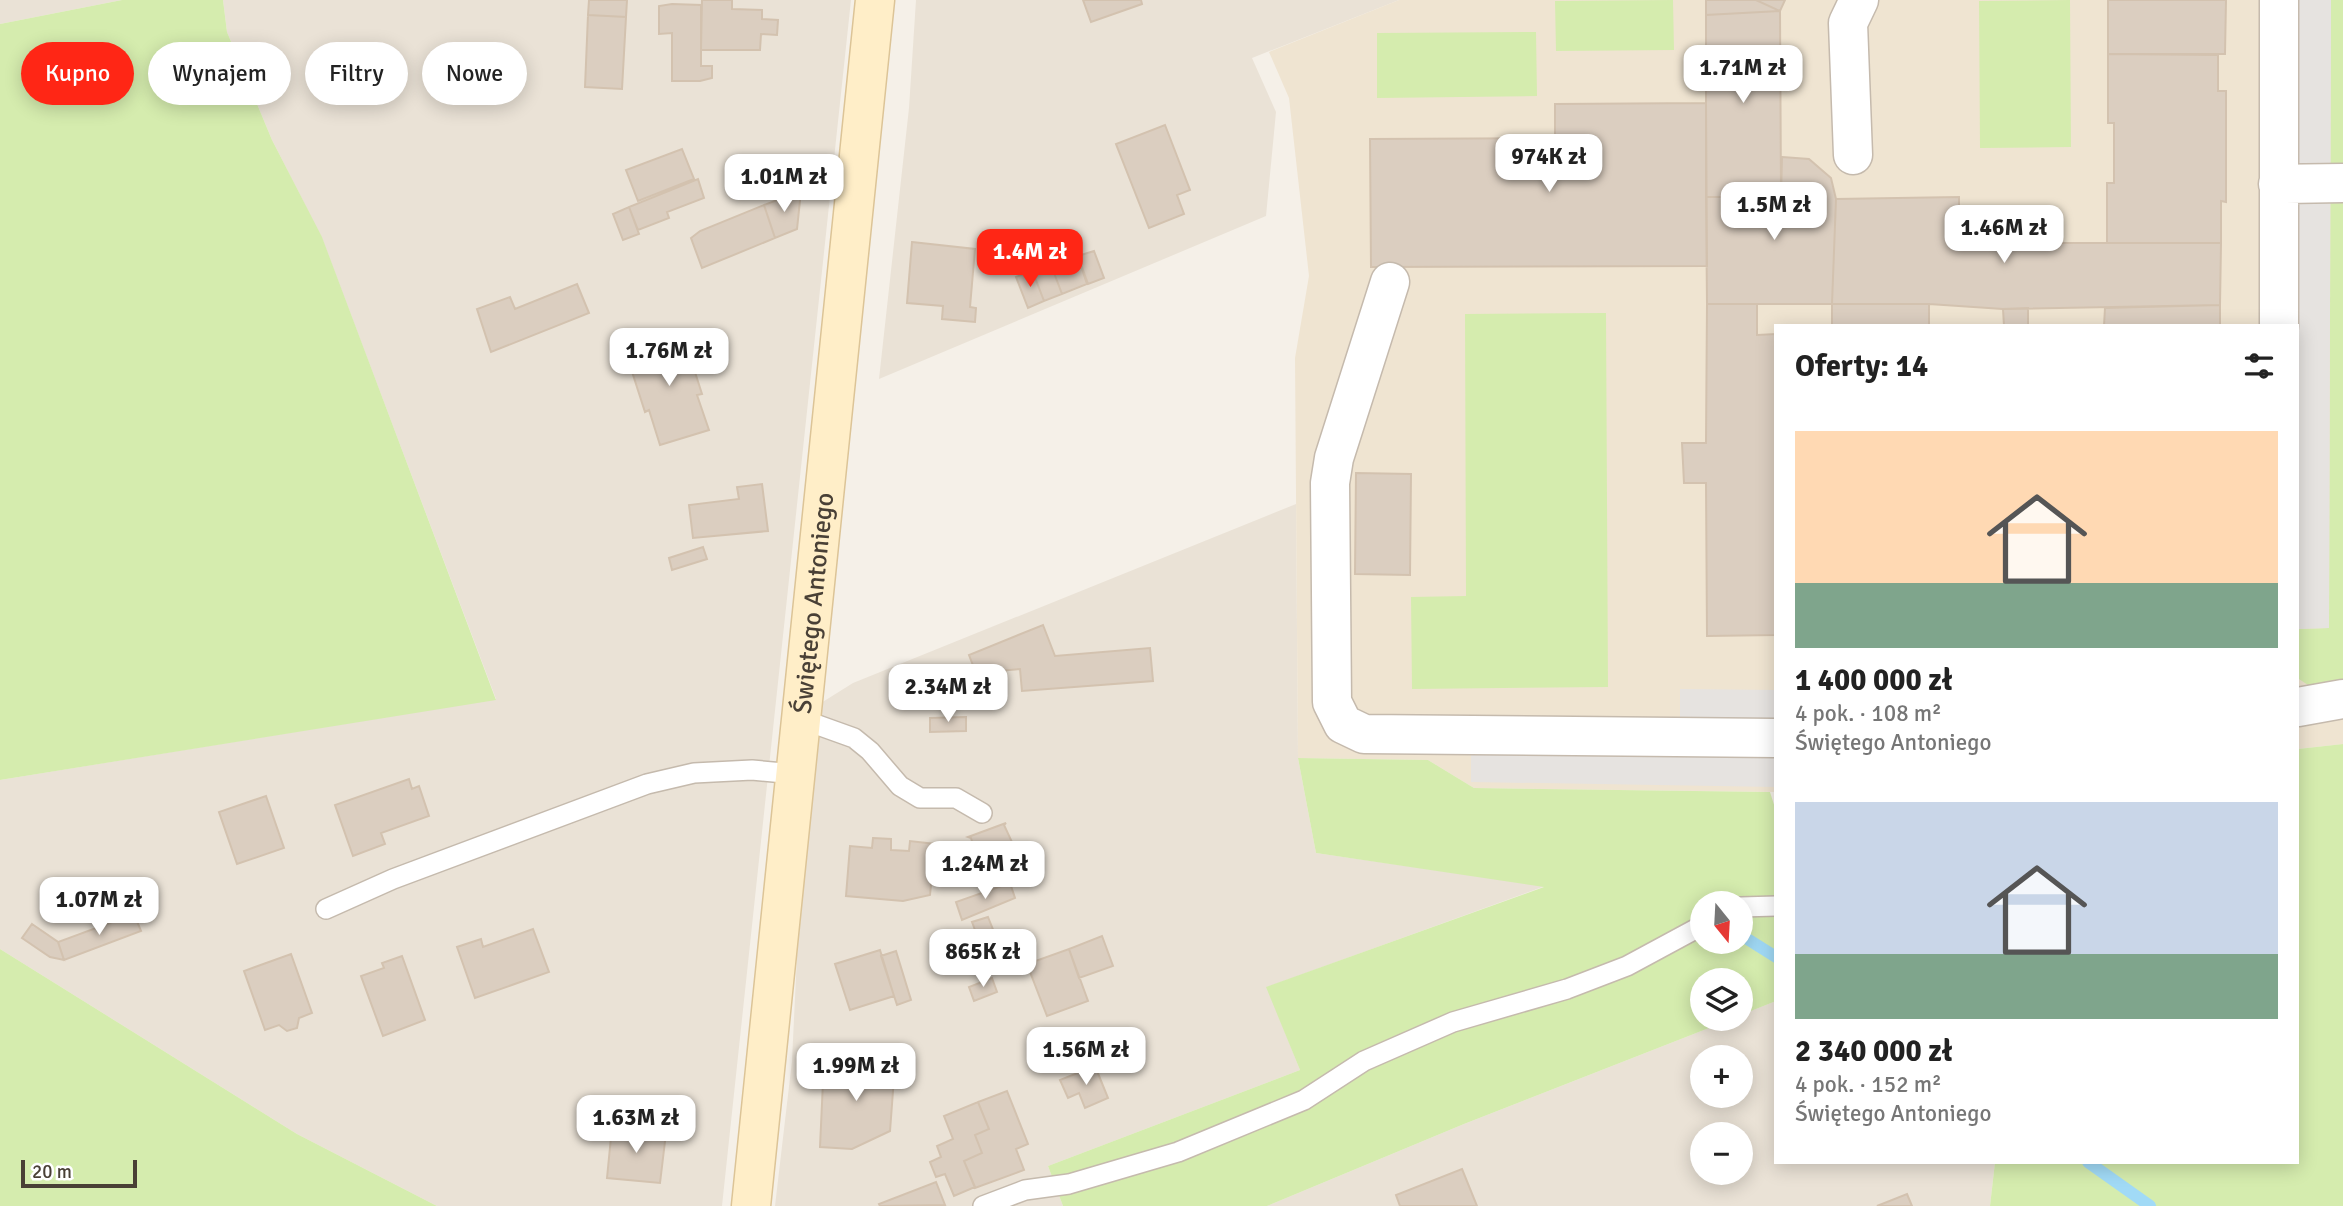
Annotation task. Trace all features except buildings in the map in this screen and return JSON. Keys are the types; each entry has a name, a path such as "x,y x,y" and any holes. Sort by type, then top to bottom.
{"street":[{"name":"Świętego Antoniego","path":"751,1206 874,0"},
{"path":"1853,155 1848,23 1859,0"},
{"path":"2278,324 2279,0"},
{"path":"2278,184 2343,183"},
{"path":"1390,282 1334,458 1330,483 1332,702 1343,724 1364,734 1774,738"},
{"path":"2299,707 2343,699"}],"lane":[{"path":"801,719 854,738 870,751 900,786 920,798 956,798 982,813"},
{"path":"326,908 393,879 648,784 694,773 752,770 795,774"},
{"path":"1754,907 1774,906"},
{"path":"983,1206 1025,1190 1069,1184 1178,1152 1304,1100 1364,1061 1452,1022 1567,989 1628,966 1690,932"}],"shaded area":[{"path":"0,0 122,0 0,24"},
{"path":"223,0 851,0 722,1206 437,1206 297,1134 0,949 0,780 496,699 322,238 272,140 257,105 291,105 291,42 231,42 227,32"},
{"path":"916,0 1399,0 1252,58 1276,112 1266,216 879,379 909,108"},
{"path":"1399,0 2343,0 2343,744 2299,749 2299,324 1774,324 1774,792 1474,788 1428,760 1298,758 1295,358 1309,276 1289,98 1269,52"},
{"path":"2297,0 2331,0 2329,628 2299,629"},
{"path":"1296,504 1298,758 1316,853 1545,886 1267,987 1300,1070 1048,1166 1063,1206 775,1206 792,1061 797,956 821,703 853,683"},
{"path":"1680,689 1774,690 1774,787 1471,782 1471,717 1680,721"},
{"path":"1774,1002 1774,1164 1995,1164 1990,1206 1267,1206 1464,1124 1701,1031 1753,1031 1753,1010"}],"green space":[{"path":"122,0 223,0 227,32 231,42 148,42 148,105 257,105 272,140 322,237 496,700 0,780 0,24"},
{"path":"1673,0 1674,50 1556,51 1555,1"},
{"path":"2070,0 2071,147 1980,148 1979,1"},
{"path":"2331,0 2343,0 2343,679 2308,685 2299,679 2299,629 2329,628"},
{"path":"1536,32 1537,96 1377,98 1377,33"},
{"path":"1606,313 1608,687 1412,689 1411,597 1466,596 1465,314"},
{"path":"2343,744 2343,1206 1990,1206 1995,1164 2299,1164 2299,749"},
{"path":"1298,758 1428,760 1474,788 1770,792 1774,805 1774,1002 1753,1010 1753,968 1690,968 1690,1031 1701,1031 1464,1124 1267,1206 1063,1206 1048,1166 1300,1070 1266,987 1544,887 1316,853"},
{"path":"0,949 297,1134 437,1206 0,1206"}],"waterway":[{"path":"1754,943 1774,956"},
{"path":"2091,1164 2150,1206"}]}
